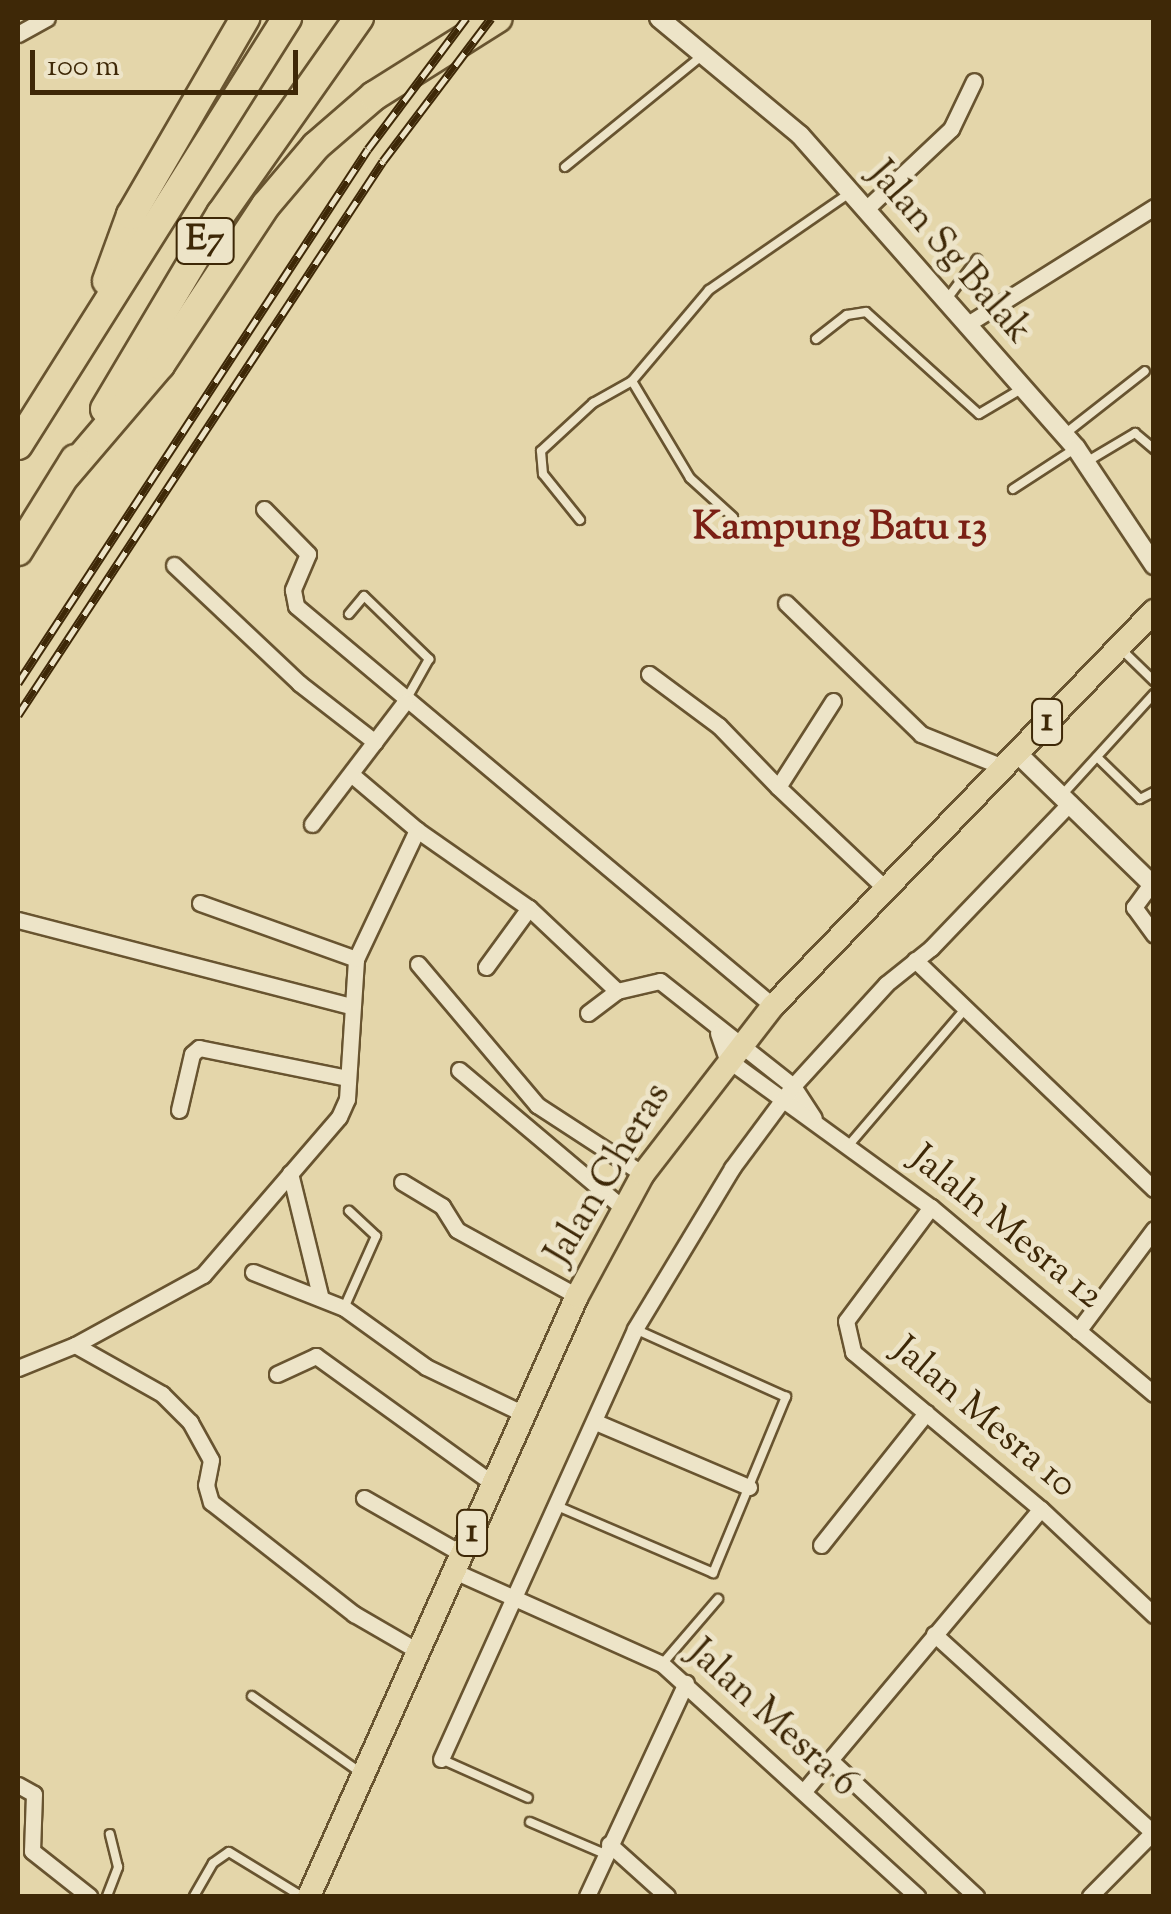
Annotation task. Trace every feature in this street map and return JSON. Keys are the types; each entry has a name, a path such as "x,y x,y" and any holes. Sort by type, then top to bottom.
{"highway":[{"path":"101,307 131,214 245,18"},
{"name":"E7","path":"18,445 101,307 287,18"},
{"name":"E7","path":"18,551 221,214 359,18"},
{"path":"66,475 160,365 266,205 316,146 436,52 498,18"}],"main road":[{"name":"Jalan Cheras","path":"309,1896 360,1773 495,1485 577,1296 643,1174 733,1052 773,1006 1154,611"}],"street":[{"path":"18,34 46,18"},
{"name":"Jalan Sg Balak","path":"658,18 759,94 866,209 1076,448 1154,565"},
{"path":"866,209 951,129 974,81"},
{"path":"966,325 1154,208"},
{"path":"264,509 308,554 293,590 296,606 405,702 773,1006"},
{"path":"174,565 300,683 374,742"},
{"path":"786,603 921,734 1010,760 1066,799 1152,885 1134,907 1154,935"},
{"path":"648,674 719,726 886,889"},
{"path":"778,787 833,701"},
{"path":"312,824 405,702"},
{"path":"352,774 417,830 529,908 616,991"},
{"path":"442,1759 514,1596 598,1423 635,1329 732,1168 793,1086 1066,799"},
{"path":"18,1368 75,1345 203,1275 339,1117 348,1078 356,958 417,830"},
{"path":"200,903 356,958"},
{"path":"486,968 529,908"},
{"path":"18,920 351,1006"},
{"path":"915,960 1154,1189"},
{"path":"418,964 537,1106 643,1174"},
{"path":"588,1013 616,991 660,982 718,1033 781,1102 814,1118"},
{"path":"179,1110 192,1054 200,1048 348,1078"},
{"path":"733,1052 793,1086 814,1118"},
{"path":"459,1070 624,1210"},
{"name":"Jalaln Mesra 12","path":"814,1118 930,1207 1154,1394"},
{"path":"290,1172 320,1296"},
{"path":"402,1182 442,1206 457,1230 577,1296"},
{"name":"Jalan Mesra 10","path":"930,1207 846,1321 853,1352 1041,1509 1154,1615"},
{"path":"1078,1330 1154,1228"},
{"path":"253,1272 344,1308 426,1367 526,1415"},
{"path":"75,1345 162,1394 190,1422 210,1460 206,1485 211,1502 354,1614 416,1650"},
{"path":"277,1374 316,1356 495,1485"},
{"path":"821,1545 926,1413"},
{"path":"598,1423 749,1487"},
{"name":"Jalan Mesra 6","path":"364,1498 458,1563 514,1596 662,1664 917,1896"},
{"path":"804,1791 1041,1509"},
{"path":"934,1634 1150,1839 1090,1896"},
{"path":"586,1896 686,1683"},
{"path":"830,1760 976,1896"},
{"path":"18,1785 34,1794 32,1851 89,1896"},
{"path":"607,1849 667,1896"}],"lane":[{"path":"565,168 706,52"},
{"path":"580,520 543,474 541,451 593,403 632,381 709,290 850,192"},
{"path":"946,301 978,259"},
{"path":"816,339 848,316 866,312 979,414 1022,388"},
{"path":"1013,489 1076,448 1145,372"},
{"path":"632,381 690,478 733,517"},
{"path":"1076,448 1136,433 1154,449"},
{"path":"349,614 364,596 429,659 405,702"},
{"path":"1119,647 1154,681"},
{"path":"1066,799 1097,757 1154,694"},
{"path":"1097,757 1140,799 1154,792"},
{"path":"850,1145 966,1008"},
{"path":"344,1308 376,1236 348,1211"},
{"path":"557,1506 713,1573 786,1397 635,1329"},
{"path":"662,1664 718,1599"},
{"path":"252,1696 360,1773"},
{"path":"442,1759 528,1798"},
{"path":"530,1822 607,1849"},
{"path":"107,1896 118,1867 110,1834"},
{"path":"194,1896 213,1863 228,1852 301,1896"}],"railway":[{"path":"18,683 368,149 466,18"},
{"path":"18,715 383,161 491,18"}],"district":[{"name":"Kampung Batu 13","path":"840,529"}]}
